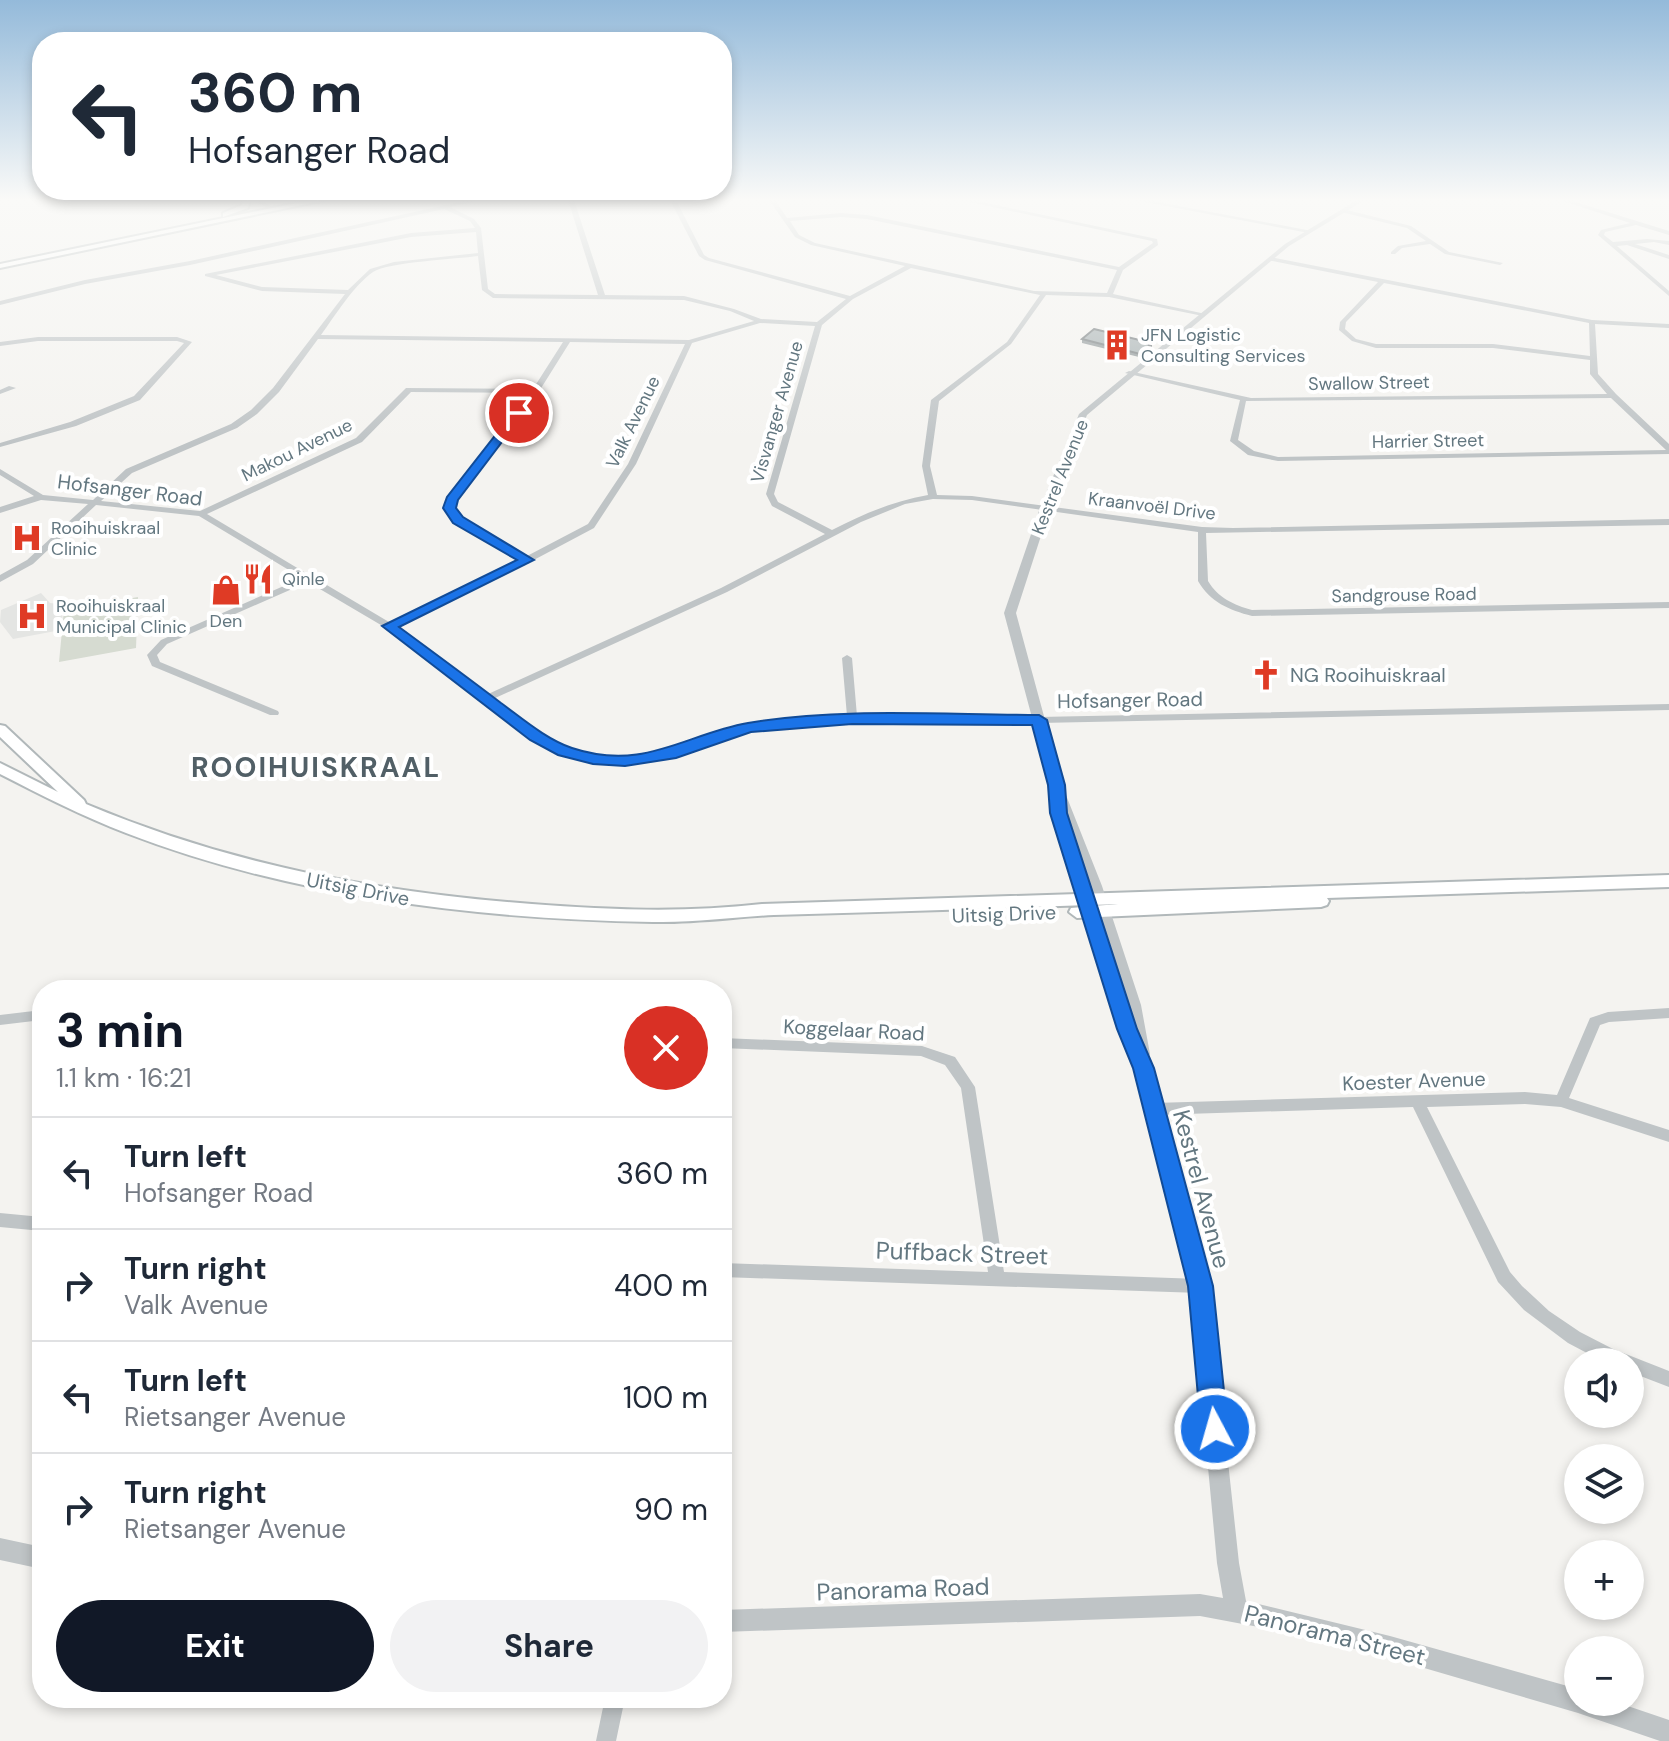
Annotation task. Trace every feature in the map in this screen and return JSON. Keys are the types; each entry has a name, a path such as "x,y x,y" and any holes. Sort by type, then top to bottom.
{"main road":[{"name":"Uitsig Drive","path":"0,729 91,815"},
{"name":"Uitsig Drive","path":"0,768 91,815 236,865 412,900 584,913 730,915 759,919 1307,903 1422,890 1669,881"}],"street":[{"path":"0,303 92,281"},
{"path":"232,281 262,289 350,292"},
{"path":"0,576 25,565 90,503 133,468 235,425 254,412 276,390 361,281"},
{"path":"484,281 485,290 493,296 684,298 732,310 760,321 819,324"},
{"path":"597,281 602,297"},
{"path":"789,281 851,298"},
{"name":"Visvanger Avenue","path":"832,534 775,504 770,494 819,324 851,298 882,281"},
{"path":"983,281 1044,294 1109,295 1201,315"},
{"path":"1109,295 1115,281"},
{"name":"Kestrel Avenue","path":"1236,1610 1228,1563 1200,1286 1143,1068 1141,1035 1094,907 1070,813 1057,785 1010,613 1045,508 1083,414 1243,281"},
{"path":"1383,281 1343,322 1342,330 1348,337 1376,346 1493,346 1592,358"},
{"path":"1384,281 1592,322 1669,326"},
{"path":"933,497 926,466 935,400 1009,343 1044,294"},
{"path":"318,337 689,342 760,321"},
{"path":"1592,322 1594,374 1669,450"},
{"path":"0,344 38,339 177,339 189,342 137,398 79,422 0,445"},
{"path":"527,560 458,520 449,508 567,342"},
{"name":"Valk Avenue","path":"389,626 579,534 595,521 632,464 689,342"},
{"name":"Swallow Street","path":"1129,373 1243,400 1613,396"},
{"path":"0,392 12,388"},
{"name":"Makou Avenue","path":"201,514 359,440 409,390 535,391"},
{"name":"Harrier Street","path":"1243,400 1234,441 1251,453 1278,459 1669,450"},
{"path":"0,471 41,497"},
{"name":"Hofsanger Road","path":"0,510 41,497 201,514 389,626 536,737 564,751 593,759 625,761 676,753 749,728 852,719 1039,720 1669,707"},
{"name":"Kraanvoël Drive","path":"485,699 724,590 878,510 933,497 972,498 1202,530 1669,522"},
{"name":"Sandgrouse Road","path":"1202,530 1203,581 1207,589 1227,604 1252,613 1669,605"},
{"path":"274,713 156,664 152,655 164,642 311,577"},
{"path":"847,658 852,719"},
{"path":"1561,1101 1595,1022 1608,1017 1669,1013"},
{"path":"0,1020 32,1016"},
{"name":"Koggelaar Road","path":"732,1043 922,1051 950,1061 968,1087 997,1278"},
{"name":"Koester Avenue","path":"1154,1109 1525,1098 1561,1101 1669,1136"},
{"path":"1417,1101 1504,1277 1516,1291 1589,1348"},
{"path":"0,1220 32,1223"},
{"name":"Puffback Street","path":"732,1270 1200,1286"},
{"path":"1644,1369 1669,1379"},
{"path":"0,1549 32,1556"},
{"name":"Panorama Street","path":"1087,1609 1180,1604 1236,1610 1407,1652 1564,1698"},
{"name":"Panorama Road","path":"732,1621 1087,1609"},
{"path":"606,1741 613,1708"},
{"name":"Panorama Street","path":"1621,1716 1669,1732"}],"shaded area":[{"name":"Rooihuiskraal Municipal Clinic","path":"41,593 50,603 58,604 63,610 61,630 13,639 0,622 1,610"},
{"path":"138,597 136,648 59,662 64,610"}],"building":[{"name":"JFN Logistic Consulting Services","path":"1094,329 1152,343 1140,354 1082,339"}],"place":[{"name":"JFN Logistic Consulting Services","path":"1117,345"},
{"name":"Rooihuiskraal Clinic","path":"27,538"},
{"name":"Qinle","path":"258,579"},
{"name":"Den","path":"226,590"},
{"name":"Rooihuiskraal Municipal Clinic","path":"32,616"},
{"name":"NG Rooihuiskraal","path":"1266,675"}],"district":[{"name":"ROOIHUISKRAAL","path":"316,767"}],"route":[{"path":"519,413 449,508 458,520 527,560 389,626 536,737 564,751 593,759 625,761 676,753 749,728 852,719 1039,720 1057,785 1059,813 1127,1029 1143,1068 1200,1286 1215,1429"}]}
